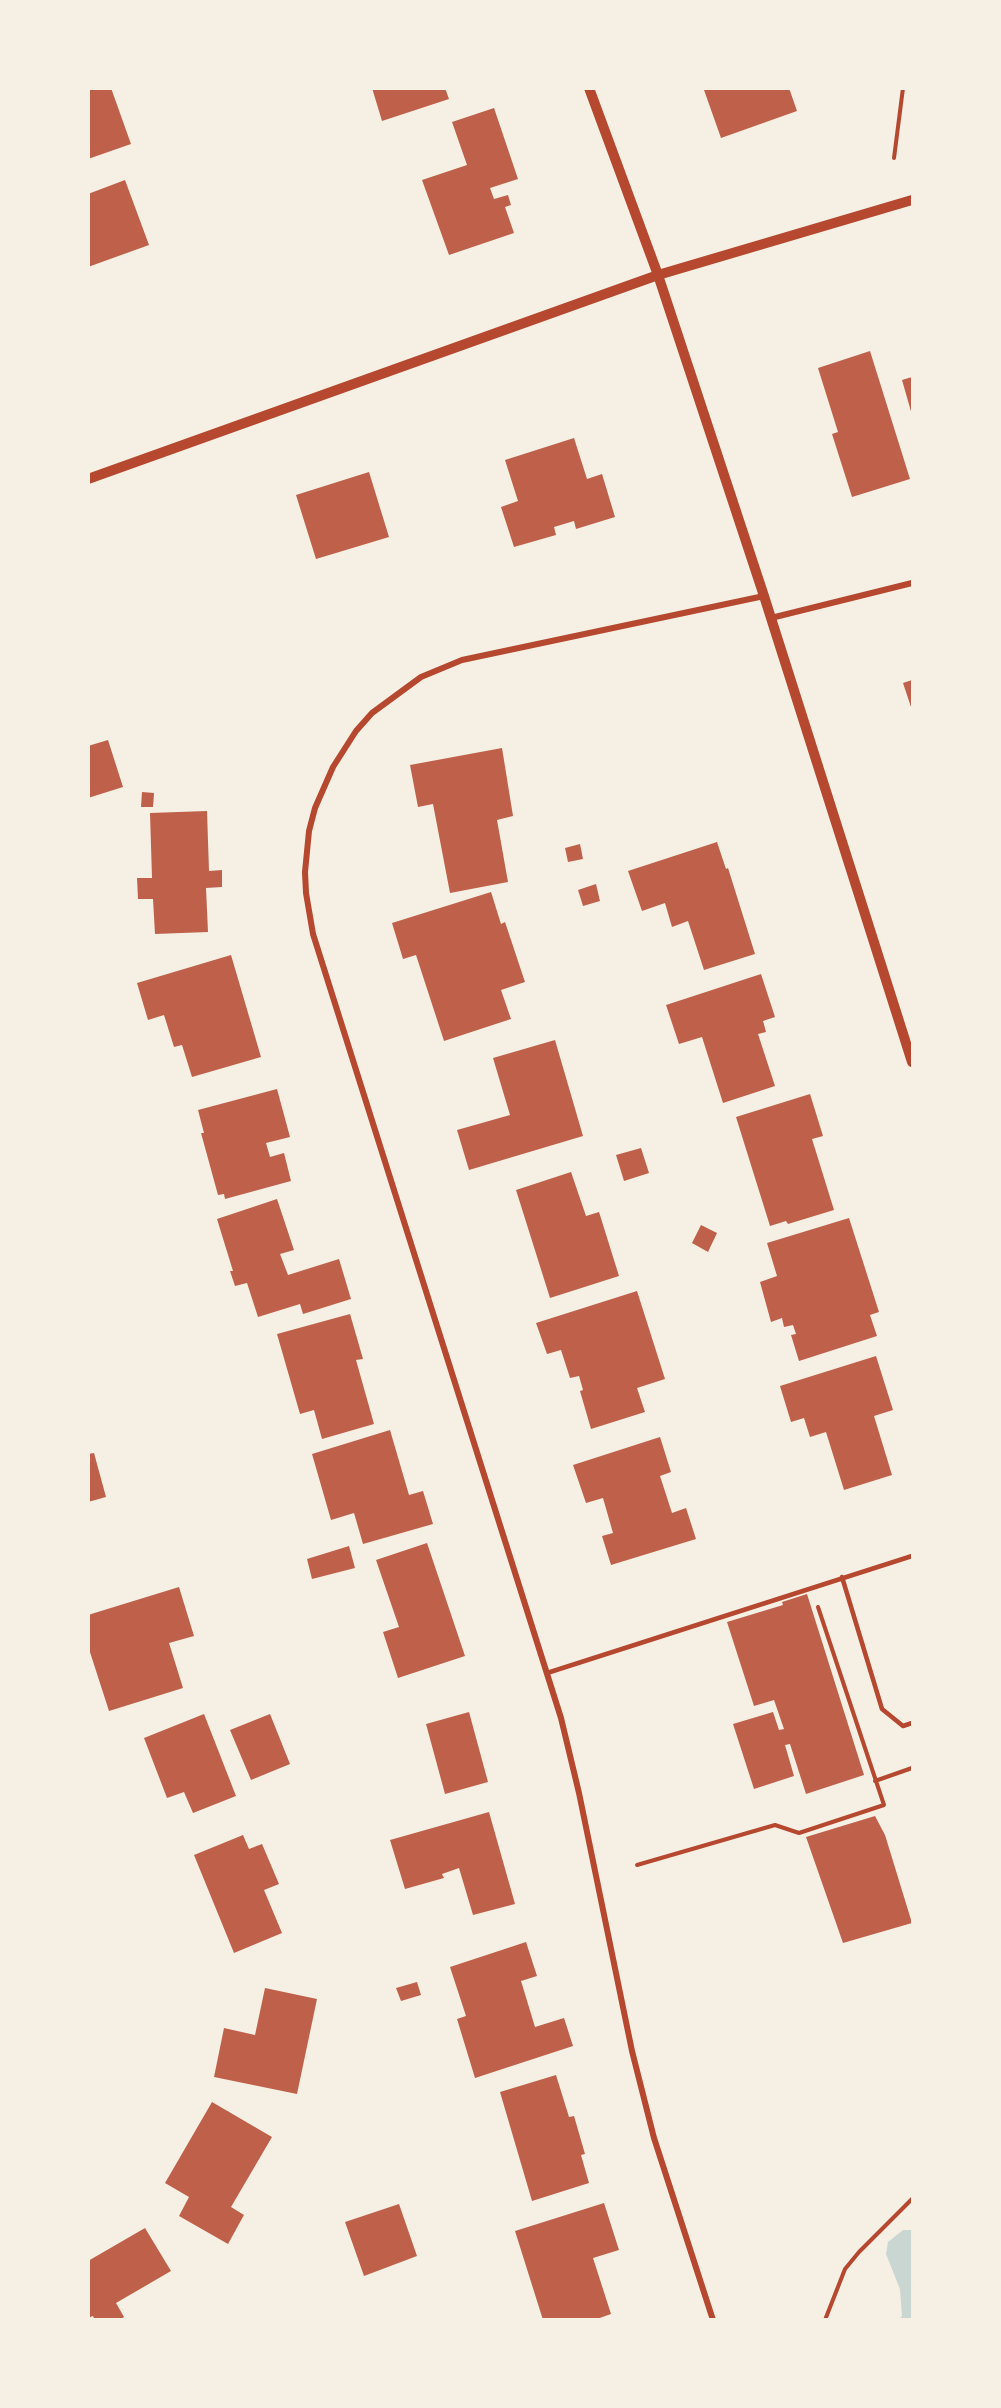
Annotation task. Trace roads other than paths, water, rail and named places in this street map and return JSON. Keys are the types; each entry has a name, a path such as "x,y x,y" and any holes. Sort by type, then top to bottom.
{"street":[{"path":"589,88 658,275 764,596 912,1062"},
{"path":"88,479 658,275 912,200"},
{"path":"771,618 912,583"},
{"path":"713,2319 654,2138 632,2051 579,1793 561,1718 313,934 305,883 309,831 315,808 328,777 356,731 389,699 421,677 462,660 764,596"}],"lane":[{"path":"547,1673 912,1556"},
{"path":"842,1578 882,1709 903,1726 912,1723"}]}
